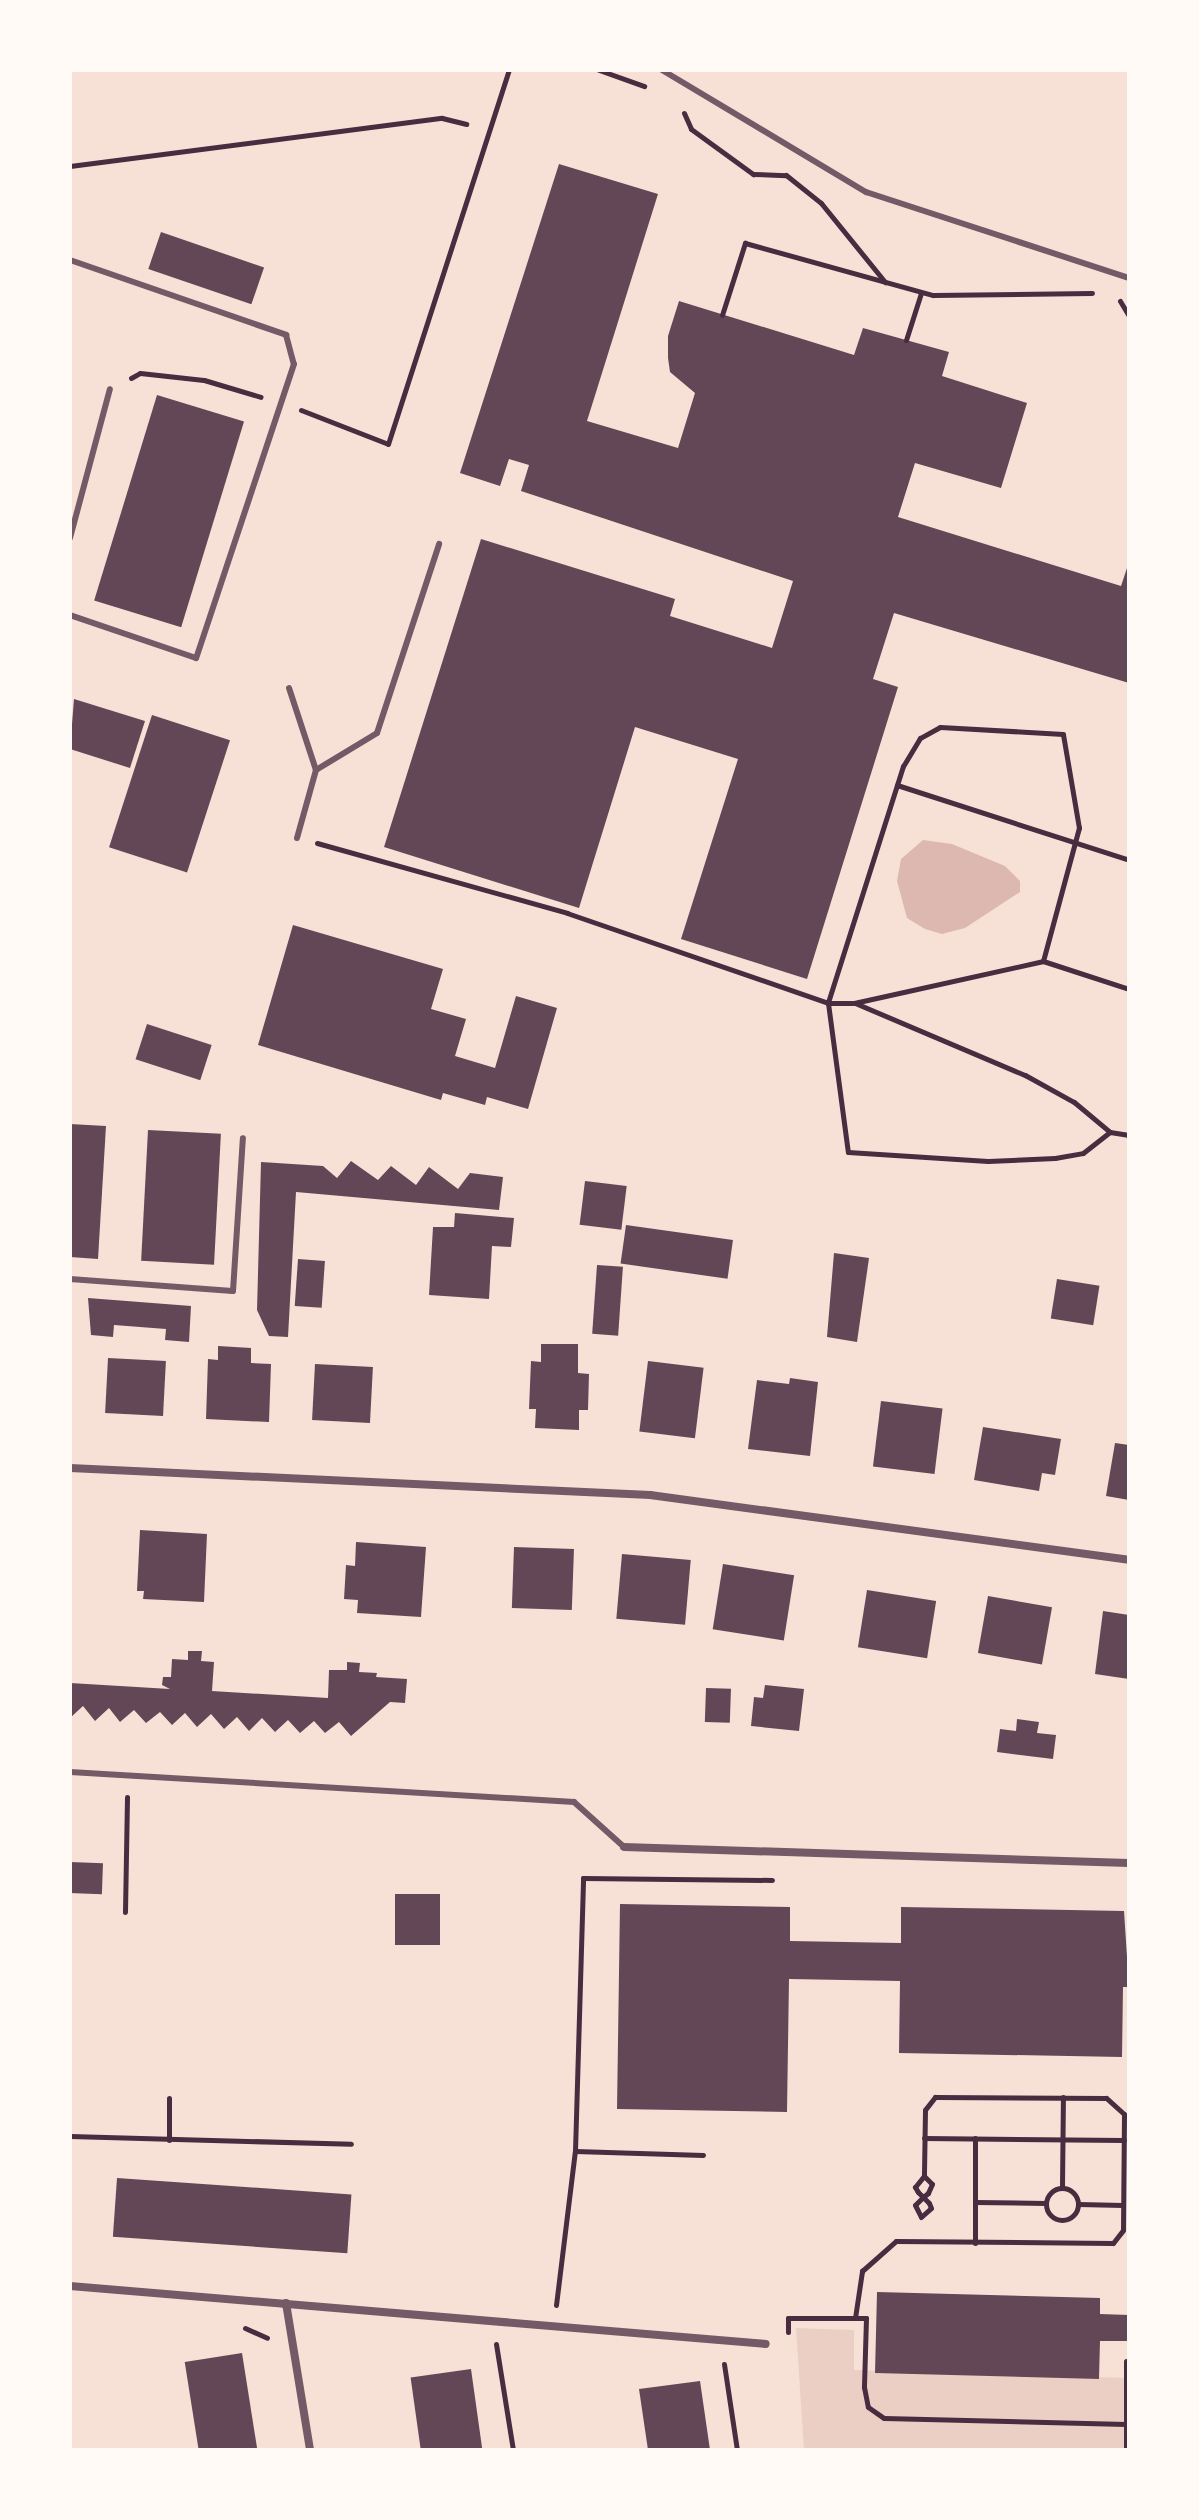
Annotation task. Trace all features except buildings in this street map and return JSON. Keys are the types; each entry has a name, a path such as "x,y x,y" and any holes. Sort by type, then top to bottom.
{"street":[{"path":"70,1468 650,1495 1129,1560"},
{"path":"624,1847 1129,1863"},
{"path":"70,2286 766,2344"},
{"path":"286,2303 310,2450"}],"lane":[{"path":"662,70 866,192 1129,278"},
{"path":"70,260 286,335 294,364 196,658 70,615"},
{"path":"70,538 110,389"},
{"path":"316,770 377,733 439,544"},
{"path":"289,688 316,770 297,838"},
{"path":"70,1279 233,1291 243,1138"},
{"path":"70,1772 574,1802 624,1847"}],"path":[{"path":"110,389 140,373 204,380 280,402 388,444 509,70"},
{"path":"599,70 657,91"},
{"path":"680,107 691,129 753,174 786,175 821,203 886,283"},
{"path":"70,166 442,118 466,124"},
{"path":"722,315 745,243 921,293 1023,297 1102,292"},
{"path":"906,340 921,293"},
{"path":"1113,297 1129,316"},
{"path":"1043,961 1079,828 1063,734 940,727 920,738 897,785 828,1003 848,1152 988,1161 1055,1158 1083,1153 1110,1132"},
{"path":"897,785 1074,846 1129,860"},
{"path":"297,838 567,913 828,1003 854,1003 1043,961 1129,989"},
{"path":"854,1003 1025,1075 1074,1102 1110,1132 1129,1135"},
{"path":"125,1912 128,1776"},
{"path":"554,2326 575,2151 583,1878 787,1880"},
{"path":"855,2318 862,2271 879,2251 896,2241 1105,2246 1123,2230 1124,2114 1115,2101 1063,2097 935,2097 925,2110 924,2176 932,2184 923,2197 915,2182 924,2176"},
{"path":"1062,2187 1063,2097"},
{"path":"169,2098 169,2140"},
{"path":"70,2136 351,2144"},
{"path":"924,2138 1124,2140"},
{"path":"975,2138 975,2243"},
{"path":"575,2151 703,2155"},
{"path":"1062,2187 1074,2192 1078,2204 1064,2220 1053,2218 1045,2203 1049,2193 1062,2187"},
{"path":"975,2202 1045,2203"},
{"path":"1078,2204 1123,2205"},
{"path":"789,2349 788,2318 866,2318 868,2407 884,2418 1126,2424"},
{"path":"495,2337 513,2450"},
{"path":"1126,2361 1126,2450"},
{"path":"737,2362 724,2362 737,2450"}],"shaded area":[{"path":"923,840 952,844 1005,866 1020,881 1020,892 965,928 942,934 925,929 907,918 897,881 901,859"},
{"path":"796,2328 854,2330 854,2370 1129,2378 1129,2450 804,2450"}]}
